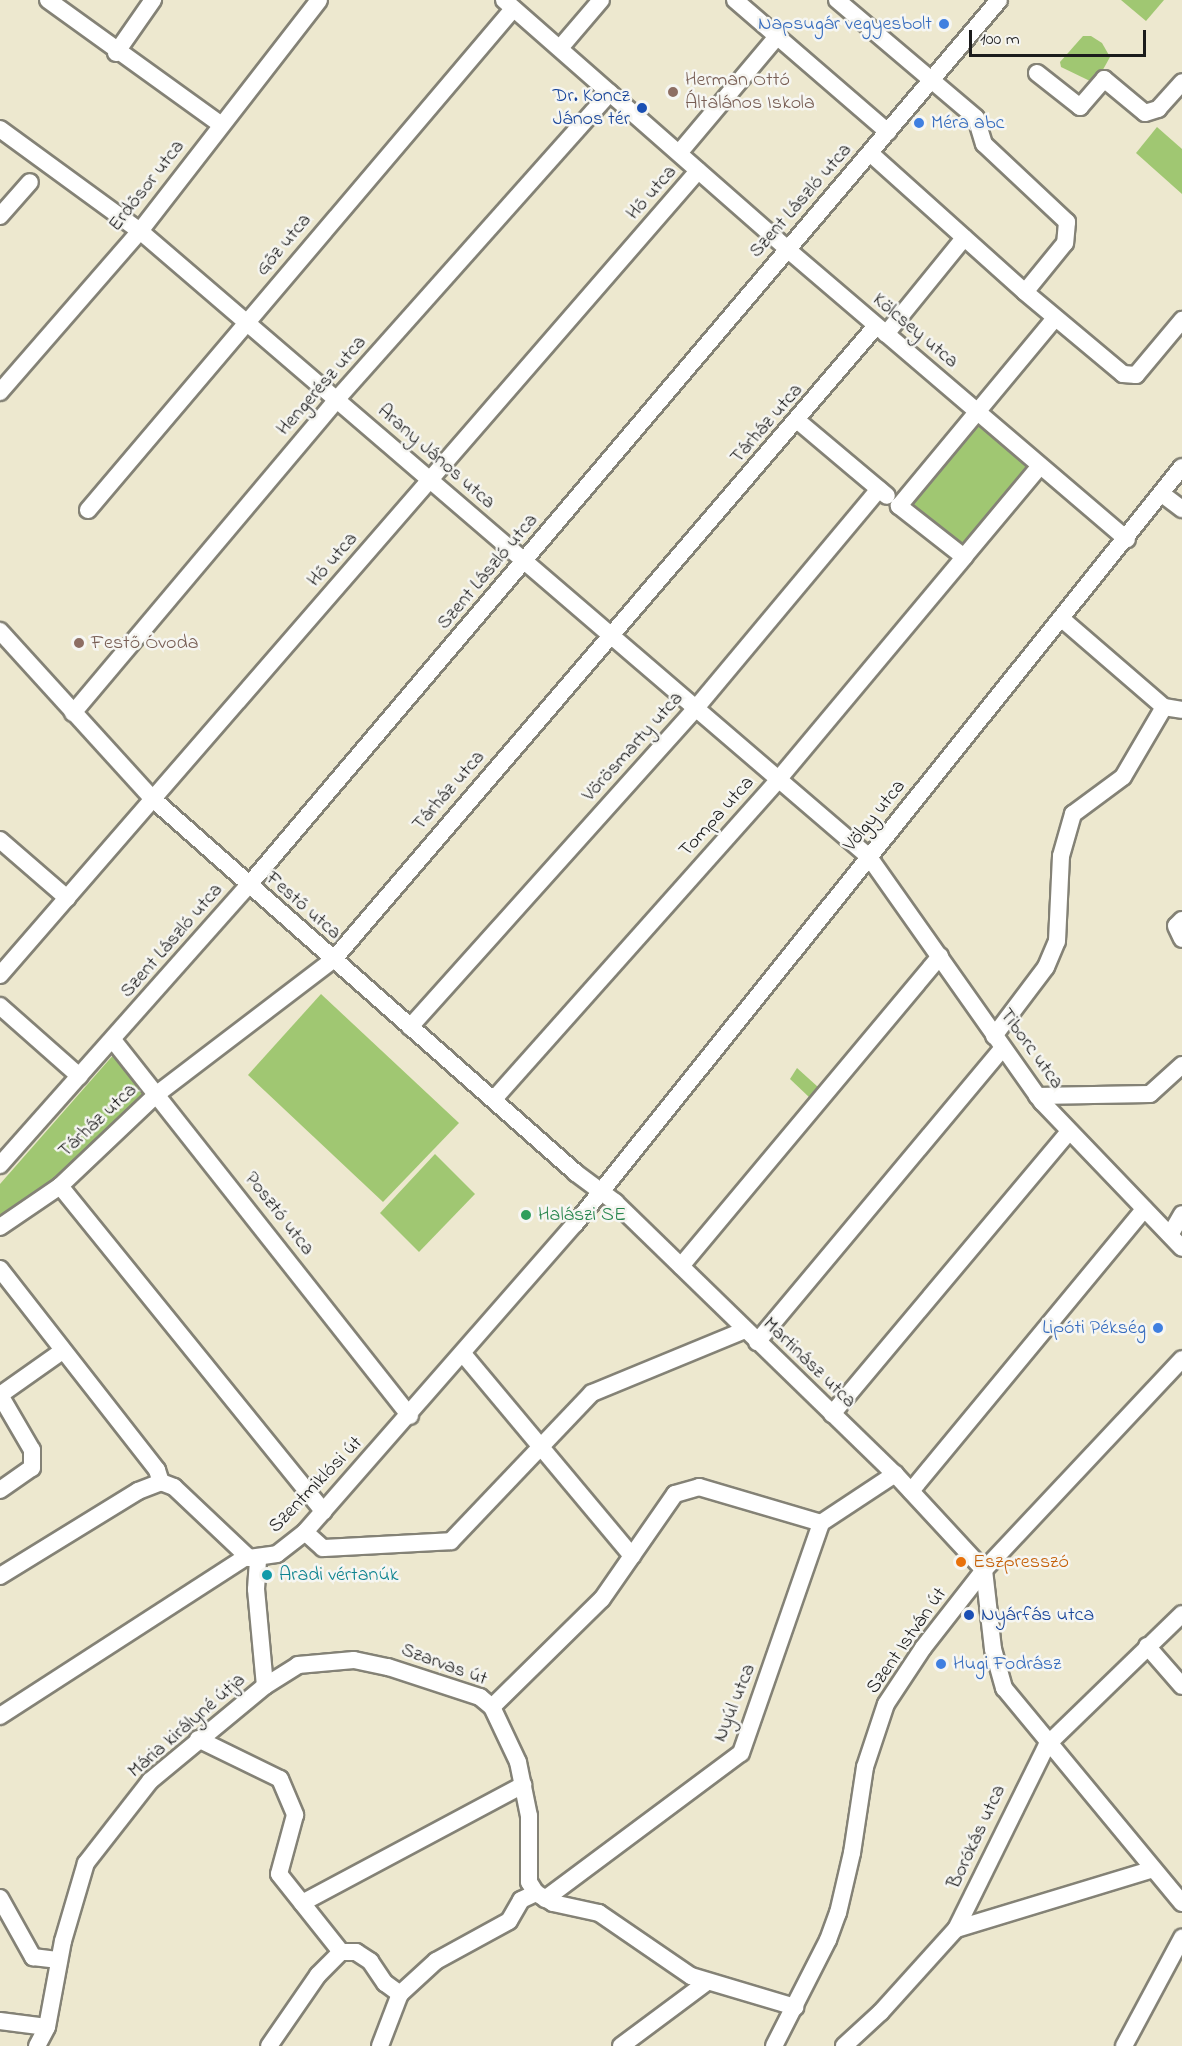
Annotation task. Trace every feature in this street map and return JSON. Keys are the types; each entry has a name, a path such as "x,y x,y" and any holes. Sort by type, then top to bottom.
{"street":[{"path":"48,0 116,53 221,125"},
{"path":"116,53 153,0"},
{"name":"Erdősor utca","path":"0,392 140,231 319,0"},
{"path":"560,48 601,0"},
{"path":"735,0 776,38 888,132"},
{"path":"837,0 934,79 976,118 984,144 1067,222 1065,243 1025,292"},
{"name":"Szent László utca","path":"0,1165 248,886 999,0"},
{"path":"509,4 679,153 776,38"},
{"name":"Gőz utca","path":"88,510 509,4"},
{"path":"1037,73 1080,107 1104,79 1140,111 1152,114 1182,82"},
{"name":"Hengerész utca","path":"73,713 337,399 610,93"},
{"name":"Arany János utca","path":"0,129 140,231 247,321 429,481 526,560 777,781 869,857"},
{"name":"Kölcsey utca","path":"679,153 881,330 1127,539"},
{"path":"870,153 1055,318 1130,377 1136,375 1182,320"},
{"name":"Hő utca","path":"0,975 698,171"},
{"path":"0,216 30,182"},
{"path":"105,206 115,219 120,237 106,270"},
{"name":"Tárház utca","path":"0,1227 60,1186 157,1094 333,960 611,635 798,421 964,238"},
{"path":"899,506 1055,318"},
{"path":"798,421 964,557"},
{"name":"Tompa utca","path":"494,1099 777,781 1040,466"},
{"name":"Völgy utca","path":"600,1190 1182,468"},
{"name":"Vörösmarty utca","path":"410,1027 696,708 879,489"},
{"path":"1162,494 1182,509"},
{"path":"1062,619 1164,707 1182,710"},
{"name":"Festő utca","path":"0,631 154,800 248,886 600,1190"},
{"path":"305,1532 323,1548 451,1541 592,1393 751,1336 998,1042 1053,954 1059,926 1063,838 1073,814 1123,777 1164,707"},
{"path":"0,840 67,898"},
{"name":"Tiborc utca","path":"869,857 1037,1096 1182,1248"},
{"path":"1182,920 1176,926 1182,939"},
{"path":"681,1266 940,956"},
{"path":"0,1006 79,1076"},
{"name":"Posztó utca","path":"113,1040 410,1416"},
{"path":"1037,1096 1150,1094 1182,1065"},
{"path":"831,1414 1069,1132"},
{"path":"60,1186 324,1512"},
{"name":"Martinász utca","path":"600,1190 895,1474 984,1570"},
{"name":"Szentmiklósi út","path":"0,1716 252,1557 277,1554 305,1532 464,1355 600,1190"},
{"path":"911,1491 1144,1209"},
{"path":"1170,1235 1182,1214"},
{"path":"0,1269 61,1352 157,1470 160,1482"},
{"path":"0,1490 32,1468 32,1450 0,1395 61,1352"},
{"path":"464,1355 632,1556"},
{"name":"Szent István út","path":"774,2046 795,2007 838,1913 852,1853 865,1767 886,1704 923,1648 984,1570 1182,1359"},
{"path":"492,1707 591,1612 666,1506 684,1489 699,1487 821,1523 895,1474"},
{"path":"0,1576 138,1491 160,1482 174,1487 252,1557"},
{"name":"Nyúl utca","path":"400,1994 436,1961 509,1921 521,1900 541,1896 741,1753 821,1523"},
{"name":"Mária királyné útja","path":"37,2046 47,2027 58,1960 86,1863 150,1781 198,1739 265,1686 252,1557"},
{"path":"984,1570 993,1649 1004,1688 1047,1745 1182,1903"},
{"name":"Borókás utca","path":"844,2046 881,2012 956,1929 1047,1745 1181,1615"},
{"path":"1147,1646 1182,1686"},
{"name":"Szarvas út","path":"265,1686 298,1665 354,1660 381,1665 470,1694 492,1707 508,1735 523,1785 531,1845 529,1882 541,1896"},
{"path":"198,1739 280,1779 295,1815 279,1874 341,1952"},
{"path":"302,1903 523,1785"},
{"path":"956,1929 1153,1869"},
{"path":"541,1896 599,1913 691,1976 795,2007"},
{"path":"0,1898 33,1957 58,1960"},
{"path":"1124,2046 1182,1938"},
{"path":"269,2046 318,1975 341,1952 356,1952 369,1961 385,1983 400,1994 381,2043"},
{"path":"621,2046 707,1982"},
{"path":"0,2020 47,2027"}],"green space":[{"path":"1121,0 1164,0 1146,21"},
{"path":"1083,36 1091,36 1102,43 1110,57 1100,75 1090,81 1061,67 1060,62"},
{"path":"1157,127 1182,149 1182,194 1136,153"},
{"path":"978,411 1040,466 964,557 899,506"},
{"path":"321,994 459,1123 383,1202 248,1075"},
{"path":"115,1053 147,1096 60,1182 0,1221 0,1184"},
{"path":"797,1068 818,1087 810,1098 790,1079"},
{"path":"435,1154 475,1194 419,1252 380,1213"}],"place":[{"name":"Napsugár vegyesbolt","path":"944,24"},
{"name":"Herman Ottó Általános Iskola","path":"673,92"},
{"name":"Dr. Koncz János tér","path":"642,108"},
{"name":"Méra abc","path":"919,123"},
{"name":"Festő Óvoda","path":"79,643"},
{"name":"Halászi SE","path":"526,1215"},
{"name":"Lipóti Pékség","path":"1158,1328"},
{"name":"Eszpresszó","path":"961,1562"},
{"name":"Aradi vértanúk","path":"267,1575"},
{"name":"Nyárfás utca","path":"969,1615"},
{"name":"Hugi Fodrász","path":"941,1664"}]}
